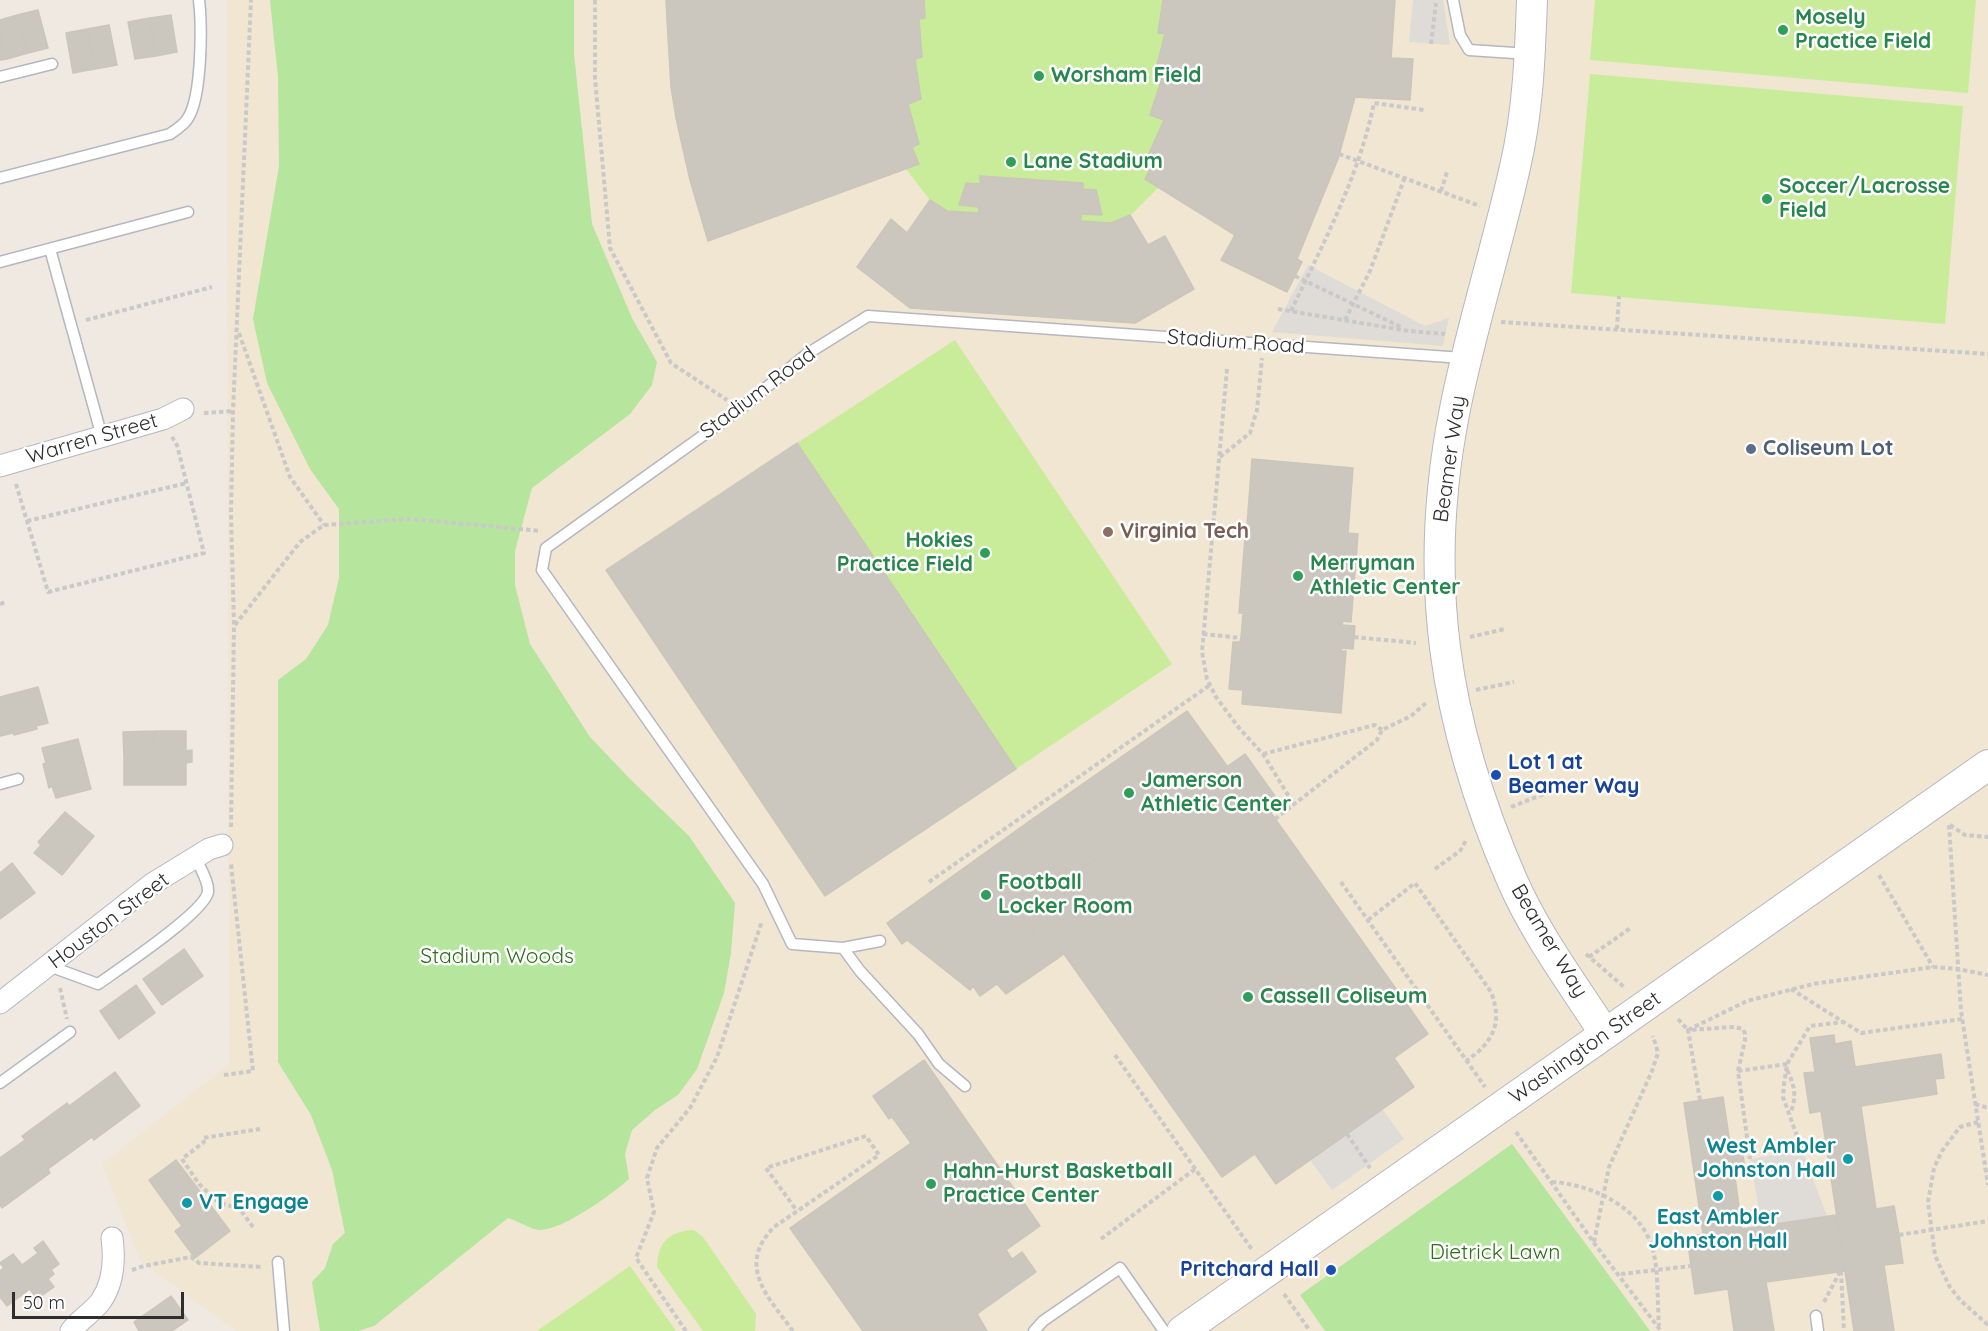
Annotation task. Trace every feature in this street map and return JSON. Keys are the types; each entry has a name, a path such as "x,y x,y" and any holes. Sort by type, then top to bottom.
{"main road":[{"name":"Beamer Way","path":"1532,0 1526,106 1515,166 1454,411 1440,521 1439,580 1442,631 1452,696 1474,782 1513,882 1535,923 1605,1034"},
{"name":"Washington Street","path":"1182,1331 1988,765"}],"street":[{"name":"Warren Street","path":"5,464 193,411"},
{"name":"Houston Street","path":"0,1003 152,884 196,857 228,846"},
{"path":"71,1331 79,1320 100,1302 112,1278 114,1258 112,1238"}],"lane":[{"path":"0,178 170,134 188,119 196,92 201,24 200,0"},
{"path":"1453,0 1460,35 1469,50 1530,54"},
{"path":"0,77 52,64"},
{"path":"0,262 188,212"},
{"path":"50,249 102,437"},
{"name":"Stadium Road","path":"843,948 792,944 763,884 542,570 546,548 741,409 807,354 868,316 1466,358"},
{"path":"0,784 18,779"},
{"path":"49,966 98,984 189,917 205,899 208,891 196,857"},
{"path":"880,941 843,948 860,971 918,1034 939,1064 964,1086"},
{"path":"0,1083 70,1032"},
{"path":"278,1262 284,1331"},
{"path":"1034,1331 1043,1321 1120,1268 1164,1331"},
{"path":"1816,1316 1818,1331"}],"path":[{"path":"224,1075 252,1071 228,846 234,625 231,514 233,411 251,0"},
{"path":"595,0 595,78 610,248 671,363 741,409"},
{"path":"1431,44 1436,0"},
{"path":"1291,311 1358,160 1370,126 1374,103 1424,110"},
{"path":"1339,154 1484,207"},
{"path":"1441,191 1447,172"},
{"path":"1345,320 1370,271 1405,177"},
{"path":"1295,276 1409,331"},
{"path":"71,324 212,287"},
{"path":"1617,329 1619,296"},
{"path":"1278,309 1409,331 1446,334"},
{"path":"1501,322 1988,354"},
{"path":"238,331 290,477 324,525"},
{"path":"1219,458 1250,433 1257,410 1263,343"},
{"path":"1227,369 1202,652 1207,679 1216,697 1239,728 1263,754 1294,805"},
{"path":"193,411 233,411"},
{"path":"5,464 27,521 48,592 204,553 177,445 163,419"},
{"path":"27,521 187,483"},
{"path":"234,625 300,542 324,525 411,519 565,533"},
{"path":"0,604 7,602"},
{"path":"1475,636 1504,629"},
{"path":"1203,634 1241,638"},
{"path":"1354,637 1416,643"},
{"path":"1482,689 1514,682"},
{"path":"929,882 1210,685"},
{"path":"1275,819 1377,740 1382,730 1411,716 1426,703"},
{"path":"1263,754 1376,725 1382,730"},
{"path":"1516,804 1549,792"},
{"path":"1988,837 1965,836 1949,825 1962,1019 1988,1185"},
{"path":"1436,869 1460,851 1469,836"},
{"path":"1880,875 1933,967"},
{"path":"1341,882 1487,1090"},
{"path":"1368,920 1415,883 1491,992 1497,1012 1491,1038 1482,1050 1466,1061"},
{"path":"686,1331 636,1258 654,1212 647,1178 657,1149 690,1108 717,1057 763,918 763,884"},
{"path":"1589,957 1632,927"},
{"path":"1583,950 1624,987"},
{"path":"1688,1030 1748,1001 1813,984 1933,967 1988,975"},
{"path":"1791,989 1861,1033 1962,1019"},
{"path":"1678,1019 1688,1030 1700,1100"},
{"path":"1802,1150 1783,1097 1787,1067 1810,1026 1844,1022"},
{"path":"1688,1030 1735,1027 1743,1029 1745,1040 1738,1071 1750,1159"},
{"path":"1594,1243 1609,1167 1658,1053 1653,1036"},
{"path":"1115,1055 1255,1254"},
{"path":"1738,1071 1787,1067"},
{"path":"1787,1067 1795,1095 1795,1102 1789,1116"},
{"path":"1975,1104 1988,1108"},
{"path":"1978,1122 1960,1127 1947,1144 1934,1168 1928,1202 1935,1255 1950,1287 1976,1316 1988,1325"},
{"path":"253,1227 239,1208 219,1203 206,1191 182,1159 204,1142 203,1138 260,1129"},
{"path":"1516,1132 1594,1243 1620,1274 1660,1330"},
{"path":"1347,1134 1368,1165"},
{"path":"793,1331 762,1289 757,1278 756,1260 759,1249 768,1234 879,1155 866,1136 766,1168 797,1212"},
{"path":"1101,1239 1196,1169"},
{"path":"1551,1182 1568,1183 1604,1197 1618,1204 1638,1221 1653,1248 1660,1330"},
{"path":"1899,1235 1988,1221"},
{"path":"144,1266 190,1257 199,1263 263,1267"},
{"path":"1620,1274 1691,1266"},
{"path":"1816,1316 1841,1271 1844,1331"},
{"path":"1284,1294 1310,1331"}],"shaded area":[{"name":"Virginia Tech","path":"227,0 1988,0 1988,1331 236,1331 141,1262 102,1164 229,1064"},
{"path":"1413,0 1443,0 1450,45 1409,42"},
{"path":"1308,265 1425,326 1449,318 1443,346 1272,332"},
{"path":"1382,1109 1404,1139 1332,1190 1310,1160"},
{"path":"1802,1150 1827,1216 1762,1226 1750,1159"}],"green space":[{"name":"Stadium Woods","path":"270,0 574,0 574,54 592,224 632,318 657,362 652,385 630,414 532,488 515,551 515,585 530,644 590,737 689,836 735,903 731,953 724,993 697,1069 678,1095 655,1110 632,1130 625,1154 629,1179 586,1210 549,1229 535,1229 508,1218 374,1326 358,1331 320,1331 312,1282 325,1268 333,1244 345,1233 332,1170 311,1115 278,1062 278,680 306,659 328,625 339,578 339,509 310,469 267,383 253,319 279,166 278,77"},
{"name":"Lane Stadium","path":"666,0 1395,0 1391,58 1413,59 1410,100 1355,97 1326,187 1297,259 1302,262 1287,292 1221,260 1234,235 1159,187 1130,216 1148,245 1165,236 1194,289 1135,323 910,308 857,267 891,219 907,233 930,200 906,169 708,241 678,122 669,62"},
{"name":"Mosely Practice Field","path":"1595,0 1976,0 1968,93 1590,60"},
{"name":"Soccer/Lacrosse Field","path":"1590,74 1963,106 1945,324 1571,293"},
{"name":"Hokies Practice Field","path":"955,340 1172,664 1016,769 797,443"},
{"name":"Dietrick Lawn","path":"1512,1144 1650,1331 1325,1331 1300,1295"},
{"path":"694,1230 703,1237 756,1314 755,1331 703,1331 657,1267 660,1251 666,1240 678,1233"},
{"path":"630,1266 676,1331 537,1331"}],"building":[{"path":"666,0 924,0 925,18 919,19 922,57 915,59 921,99 908,104 919,144 912,147 919,164 708,241 690,180 676,118 671,87"},
{"path":"1163,0 1395,0 1391,58 1413,59 1410,100 1355,97 1338,159 1297,259 1302,262 1287,292 1221,260 1235,235 1145,179 1154,161 1147,158 1164,120 1150,115 1163,75 1155,73 1165,34 1158,33"},
{"path":"38,10 48,48 28,53 17,15"},
{"path":"17,15 28,53 7,59 0,31 0,20"},
{"path":"171,15 177,52 156,56 150,18"},
{"path":"150,18 156,56 135,59 128,22"},
{"path":"109,25 117,65 95,69 87,29"},
{"path":"87,29 95,69 73,73 66,33"},
{"path":"0,31 7,59 0,60"},
{"path":"980,176 1083,183 1083,189 1096,190 1102,215 1081,214 1081,221 1111,223 1130,215 1148,245 1165,236 1194,289 1135,323 910,308 857,267 891,219 907,233 930,200 947,211 978,213 979,207 959,205 966,183 980,184"},
{"path":"797,443 1016,769 825,896 606,570"},
{"name":"Merryman Athletic Center","path":"1252,459 1353,468 1348,533 1358,534 1351,622 1343,621 1342,625 1355,626 1353,649 1341,648 1341,651 1346,651 1341,713 1242,704 1243,690 1229,689 1233,642 1240,642 1241,638 1243,613 1239,613 1245,538 1249,539 1251,527 1247,526"},
{"path":"38,687 48,723 36,726 37,729 0,736 0,697"},
{"name":"Jamerson Athletic Center","path":"1187,711 1227,766 1070,877 1031,820"},
{"path":"154,731 186,731 186,751 192,750 192,758 155,758"},
{"path":"154,731 155,758 124,758 123,732"},
{"path":"78,739 91,789 56,798 52,786 49,788 42,748"},
{"name":"Cassell Coliseum","path":"1245,754 1282,806 1271,813 1428,1034 1394,1058 1414,1087 1276,1184 1255,1154 1222,1177 1064,954 1054,961 1020,912"},
{"path":"124,758 155,758 155,785 124,785"},
{"path":"155,758 192,758 192,762 186,763 186,785 155,785"},
{"path":"65,812 94,836 62,875 34,853 41,845 38,842"},
{"name":"Football Locker Room","path":"1031,820 1070,877 1020,912 1054,961 1006,994 997,984 980,996 973,986 970,990 907,940 902,944 887,923"},
{"path":"12,863 35,893 0,919 0,873"},
{"path":"184,949 203,976 162,1005 143,979"},
{"path":"136,985 155,1013 119,1039 100,1011"},
{"name":"West Ambler Johnston Hall","path":"1834,1035 1835,1044 1851,1041 1855,1067 1941,1054 1944,1078 1935,1079 1937,1094 1861,1106 1876,1209 1894,1206 1899,1235 1903,1263 1884,1265 1894,1331 1854,1331 1821,1111 1810,1113 1804,1073 1815,1072 1810,1038"},
{"name":"Hahn-Hurst Basketball Practice Center","path":"924,1060 1040,1226 1006,1250 1012,1259 1022,1252 1036,1272 977,1314 987,1331 863,1331 790,1228 911,1143 892,1117 889,1119 873,1096"},
{"path":"115,1072 140,1106 94,1140 92,1137 48,1169 50,1173 2,1208 0,1205 0,1158 25,1140 22,1136 67,1103 69,1106"},
{"name":"East Ambler Johnston Hall","path":"1723,1097 1731,1150 1742,1148 1746,1176 1735,1177 1742,1229 1836,1215 1845,1271 1766,1282 1774,1331 1734,1331 1728,1289 1695,1294 1687,1237 1703,1234 1684,1103"},
{"name":"VT Engage","path":"176,1160 230,1231 195,1258 175,1231 182,1226 149,1180"},
{"path":"43,1241 59,1264 51,1270 54,1274 48,1279 54,1287 37,1299 30,1289 7,1306 0,1297 0,1271 4,1268 0,1263 13,1254 22,1265 38,1253 34,1248"},
{"path":"171,1296 188,1320 172,1331 139,1331 134,1322"}],"place":[{"name":"Mosely Practice Field","path":"1783,30"},
{"name":"Worsham Field","path":"1039,76"},
{"name":"Lane Stadium","path":"1011,162"},
{"name":"Soccer/Lacrosse Field","path":"1767,199"},
{"name":"Coliseum Lot","path":"1751,449"},
{"name":"Virginia Tech","path":"1108,532"},
{"name":"Hokies Practice Field","path":"985,553"},
{"name":"Merryman Athletic Center","path":"1298,576"},
{"name":"Lot 1 at Beamer Way","path":"1496,775"},
{"name":"Jamerson Athletic Center","path":"1129,793"},
{"name":"Football Locker Room","path":"986,895"},
{"name":"Cassell Coliseum","path":"1248,997"},
{"name":"West Ambler Johnston Hall","path":"1848,1159"},
{"name":"Hahn-Hurst Basketball Practice Center","path":"931,1184"},
{"name":"East Ambler Johnston Hall","path":"1718,1196"},
{"name":"VT Engage","path":"187,1203"},
{"name":"Pritchard Hall","path":"1331,1270"}]}
